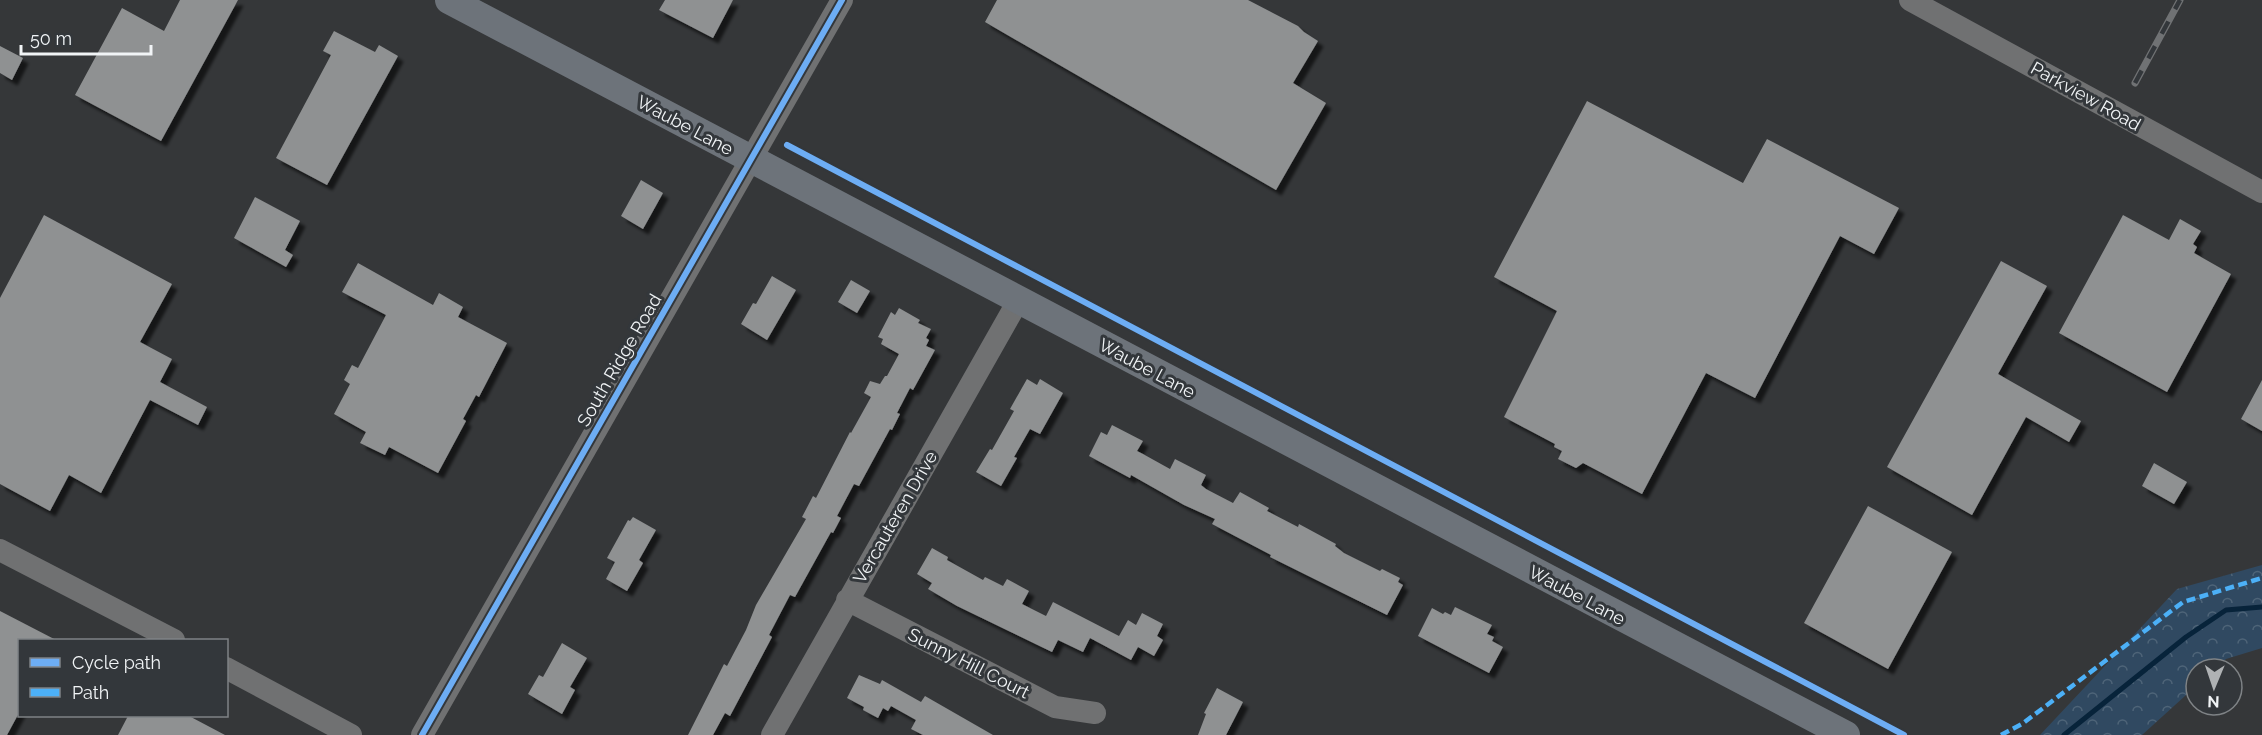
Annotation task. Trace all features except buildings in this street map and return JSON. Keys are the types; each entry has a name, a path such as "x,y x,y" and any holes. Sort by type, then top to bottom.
{"main road":[{"name":"Waube Lane","path":"449,0 1846,735"}],"street":[{"name":"South Ridge Road","path":"422,735 842,0"},
{"name":"Parkview Road","path":"1910,0 2262,192"},
{"name":"Vercauteren Drive","path":"772,735 1018,301"},
{"path":"0,550 172,639"},
{"name":"Sunny Hill Court","path":"847,600 1055,706 1095,713"},
{"path":"228,669 351,735"}],"green space":[{"path":"2262,565 2262,648 2233,657 2184,657 2184,697 2142,735 2040,735 2177,589"}],"waterway":[{"path":"2064,735 2186,637 2226,610 2262,607"}],"railway":[{"path":"2135,83 2180,0"}],"marked path":[{"path":"2001,735 2022,724 2183,602 2262,578"}],"cycle path":[{"path":"422,735 842,0"},
{"path":"787,145 1904,735"}]}
